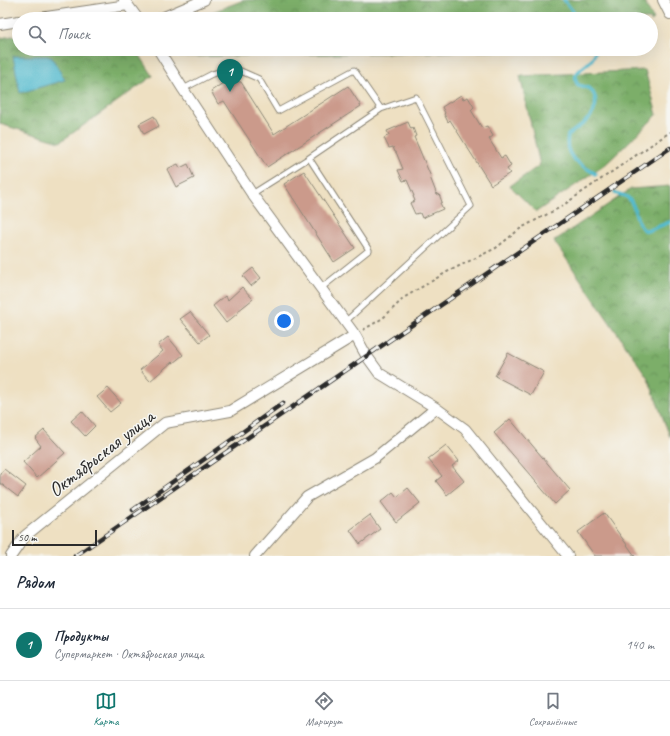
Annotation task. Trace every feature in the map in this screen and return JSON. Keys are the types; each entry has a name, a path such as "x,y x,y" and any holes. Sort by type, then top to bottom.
{"street":[{"path":"176,12 204,0"},
{"path":"663,0 670,14"},
{"path":"71,12 126,2 133,12"},
{"path":"0,24 12,22"},
{"path":"162,56 252,194 355,335 366,355 379,373 436,408 465,429 568,556"},
{"name":"Октябрьская улица","path":"11,556 25,536 165,422 230,411 355,335"},
{"path":"255,556 307,497 375,458 436,408"}],"lane":[{"path":"183,89 212,74 234,68 259,79 278,111 354,70 381,109"},
{"path":"252,194 309,158 381,109 416,97 471,206 345,322"},
{"path":"309,158 369,250 320,288"}],"path":[{"path":"355,335 383,318 404,297 446,272 496,248 521,228 559,208 670,132"}],"green space":[{"path":"244,0 643,0 650,12 212,12"},
{"path":"12,36 12,56 140,56 153,76 60,142 0,124 0,38"},
{"path":"178,56 231,56 179,57"},
{"path":"645,70 657,115 605,165 536,212 510,186 540,165 520,76"},
{"path":"670,186 670,437 648,378 554,241 631,189"}],"water":[{"path":"13,56 51,56 65,80 20,93"}],"building":[{"path":"226,81 241,82 274,134 348,86 361,106 267,167 224,101 218,104 211,91"},
{"path":"461,95 463,99 468,97 474,107 471,110 482,128 487,126 493,136 489,139 501,158 505,156 511,166 507,169 510,173 491,185 450,120 448,122 444,114 445,113 442,107"},
{"path":"154,116 159,126 144,134 139,124"},
{"path":"408,122 411,129 413,128 416,136 414,137 437,195 439,194 442,202 440,203 443,209 422,218 420,213 415,214 410,203 415,201 414,196 407,180 403,181 398,170 403,169 396,152 393,147 389,148 384,138 389,135 387,131"},
{"path":"178,164 180,168 188,164 194,178 176,187 167,169"},
{"path":"304,171 355,248 334,262 284,184"},
{"path":"253,268 261,278 251,286 243,276"},
{"path":"242,287 253,299 226,323 213,306 225,296 228,300"},
{"path":"190,312 209,335 200,342 180,319"},
{"path":"168,337 183,355 173,363 172,362 150,381 140,370 163,351 158,345"},
{"path":"508,353 544,372 531,395 495,376"},
{"path":"108,388 121,403 110,412 97,397"},
{"path":"82,411 95,426 85,436 71,421"},
{"path":"510,419 570,490 555,504 494,433"},
{"path":"44,430 65,453 37,478 23,462 41,446 35,438"},
{"path":"446,445 459,461 452,466 464,481 447,495 436,481 442,476 428,459"},
{"path":"4,469 26,486 18,497 0,483 0,474"},
{"path":"408,488 420,503 396,522 381,502 393,492 397,497"},
{"path":"604,513 635,556 595,556 578,532"},
{"path":"370,515 380,529 360,544 350,530"}],"waterway":[{"path":"564,0 573,12"},
{"path":"594,56 579,70 576,81 578,85 590,89 594,94 596,103 595,109 592,115 583,124 568,135 567,143 570,154 574,159 596,174"},
{"path":"615,193 627,197 633,205 638,221 643,229 647,231 670,222"}],"railway":[{"path":"75,556 670,148"},
{"path":"133,510 283,403"}],"place":[{"name":"Продукты","path":"230,92"}]}
